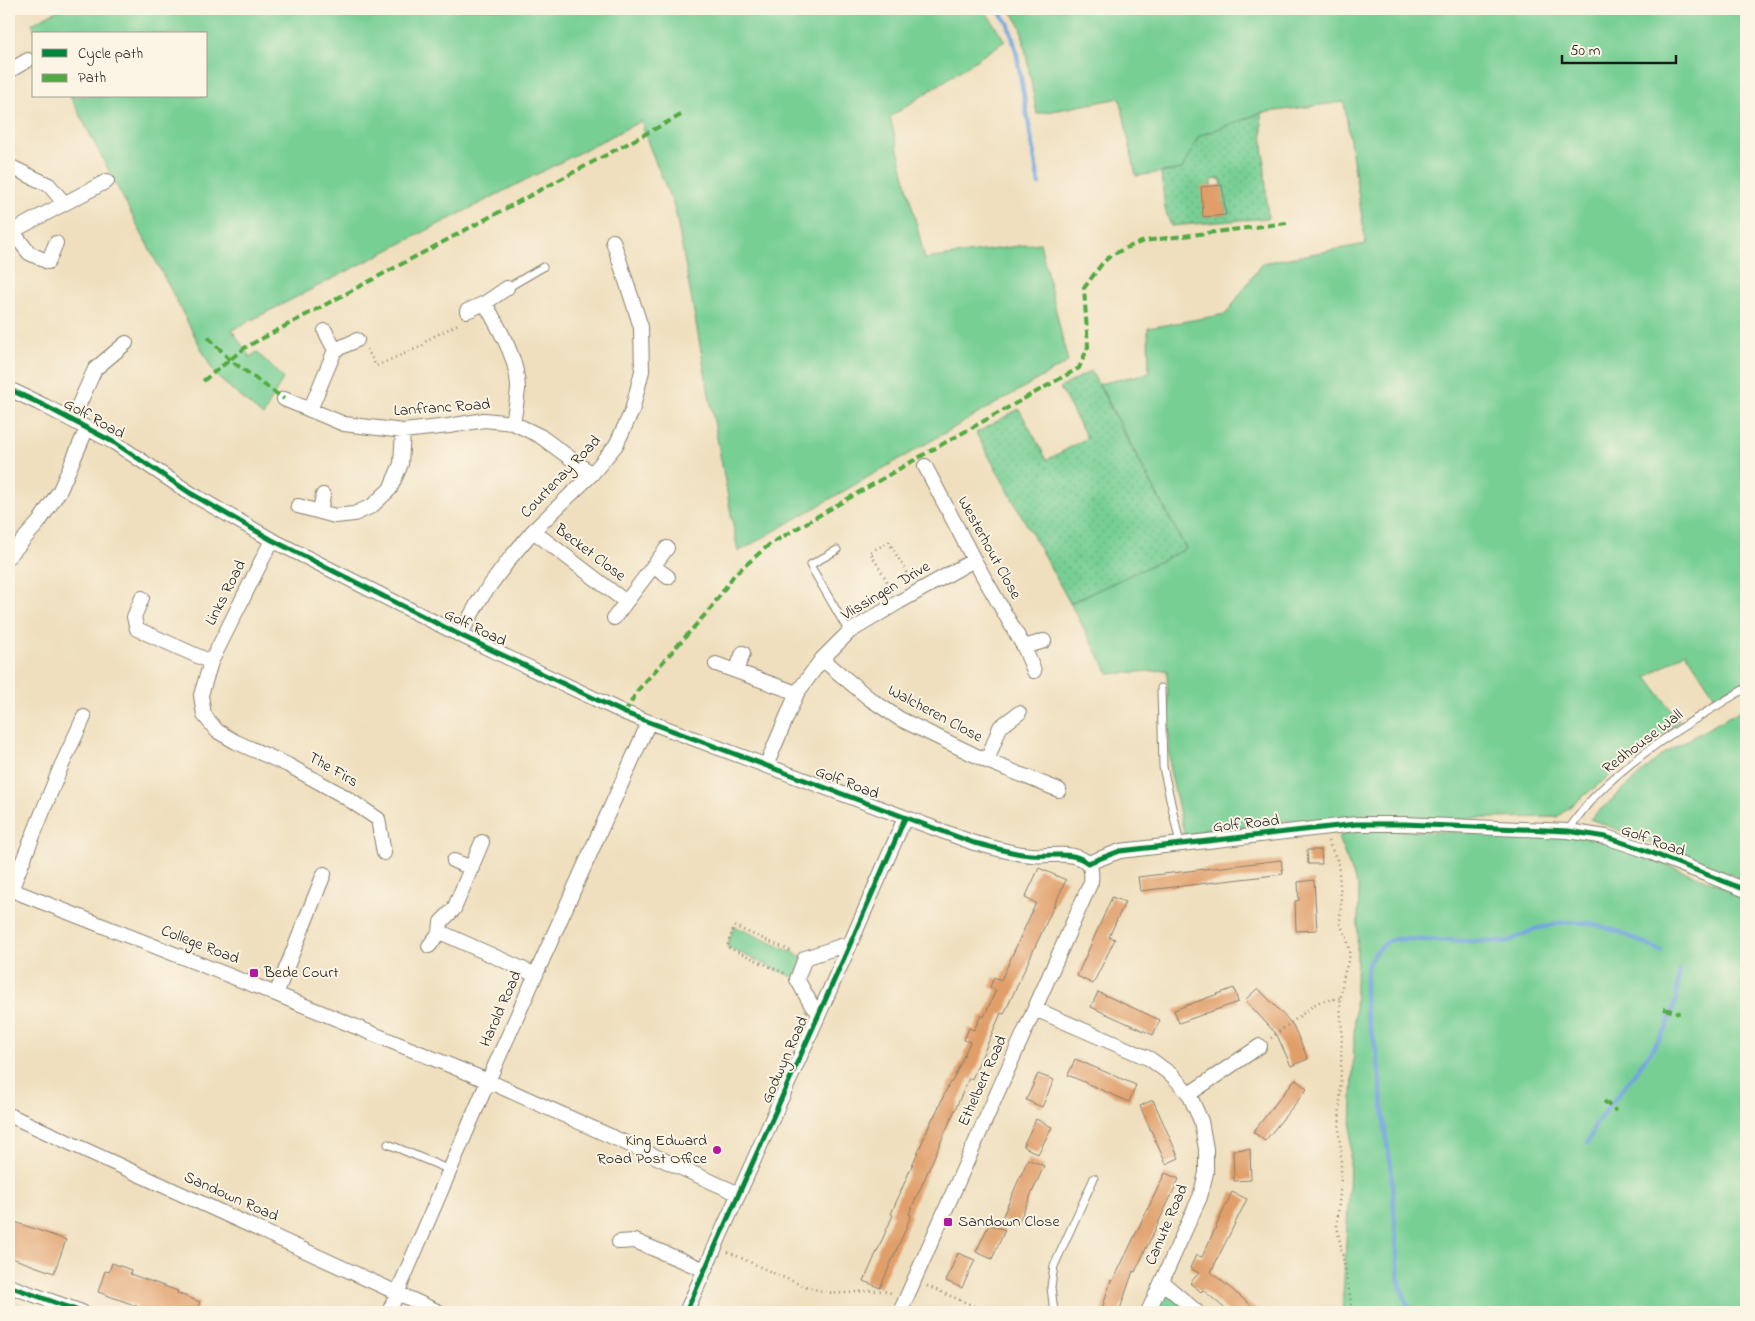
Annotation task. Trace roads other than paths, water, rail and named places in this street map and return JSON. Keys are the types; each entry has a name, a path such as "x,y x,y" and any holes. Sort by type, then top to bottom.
{"street":[{"path":"9,71 28,60"},
{"path":"9,166 49,185 64,203"},
{"path":"56,243 48,262 29,253 11,232 107,181"},
{"name":"Courtenay Road","path":"460,635 480,599 511,557 533,531 592,474 616,445 632,411 642,371 641,326 612,241"},
{"path":"467,311 485,303 507,288"},
{"path":"485,303 514,363 518,387 513,423"},
{"path":"325,331 335,350"},
{"path":"310,410 335,350 357,340"},
{"name":"Golf Road","path":"72,420 95,369 126,343"},
{"name":"Golf Road","path":"9,389 115,443 190,493 272,540 460,635 625,713 974,843 1031,855 1068,855 1081,858 1088,863 1120,851 1356,824 1404,824 1568,831 1606,837 1642,849 1746,890"},
{"name":"Lanfranc Road","path":"284,399 344,424 403,431 484,420 513,423 540,436 592,474"},
{"path":"9,556 39,522 60,490 87,428"},
{"path":"298,506 335,516 354,514 372,506 390,489 401,464 403,431"},
{"name":"Westerhout Close","path":"925,466 974,560 1024,647 1034,671"},
{"path":"320,512 323,496"},
{"name":"Becket Close","path":"533,531 626,602"},
{"name":"Links Road","path":"236,742 217,731 204,715 201,695 210,662 272,540"},
{"name":"Becket Close","path":"614,618 667,548"},
{"name":"Vlissingen Drive","path":"766,766 797,693 822,659 849,632 974,560"},
{"path":"653,566 668,577"},
{"path":"142,598 134,617 137,629 210,662"},
{"path":"1024,647 1044,641"},
{"path":"736,670 743,653"},
{"name":"Walcheren Close","path":"822,659 870,699 893,715 987,761 1059,790"},
{"path":"716,664 797,693"},
{"name":"Walcheren Close","path":"987,761 1000,727 1020,713"},
{"path":"10,890 60,769 84,717"},
{"name":"Harold Road","path":"389,1312 488,1081 649,722"},
{"name":"The Firs","path":"236,742 288,765 342,795 378,819 384,853"},
{"name":"Godwyn Road","path":"686,1312 905,818"},
{"path":"429,946 440,932 441,922 454,909 482,842"},
{"path":"454,861 472,868"},
{"name":"Ethelbert Road","path":"900,1312 1091,882 1092,872 1088,863"},
{"path":"276,994 324,874"},
{"name":"College Road","path":"10,890 276,994 488,1081 739,1194"},
{"path":"440,932 536,975"},
{"path":"820,1011 812,1006 797,979 805,958 841,946 848,949"},
{"name":"Canute Road","path":"1034,1009 1150,1060 1173,1076 1189,1094 1201,1121 1206,1149 1206,1173 1200,1197 1148,1312"},
{"path":"1189,1094 1260,1046"},
{"name":"Sandown Road","path":"9,1115 439,1312"},
{"path":"619,1242 635,1240 705,1270"},
{"name":"Canute Road","path":"1162,1282 1197,1312"},
{"path":"9,1286 82,1312"}],"lane":[{"path":"507,288 543,267"},
{"path":"837,550 810,565 849,632"},
{"path":"1161,688 1163,767 1180,844"},
{"name":"Redhouse Wall","path":"1568,831 1594,798 1634,762 1674,733 1746,688"},
{"path":"388,1144 450,1170"},
{"path":"1054,1312 1051,1287 1054,1266 1094,1178"}],"waterway":[{"path":"997,9 1008,23 1016,50 1039,184"},
{"path":"1413,1312 1404,1297 1399,1280 1391,1167 1378,1061 1366,1014 1365,988 1368,964 1374,954 1385,943 1395,939 1507,942 1535,929 1566,922 1587,923 1603,927 1622,933 1661,951"},
{"path":"1588,1143 1595,1125 1666,1029 1676,1000 1679,970"}],"place":[{"name":"Bede Court","path":"254,973"},
{"name":"King Edward Road Post Office","path":"717,1150"},
{"name":"Sandown Close","path":"948,1222"}]}
